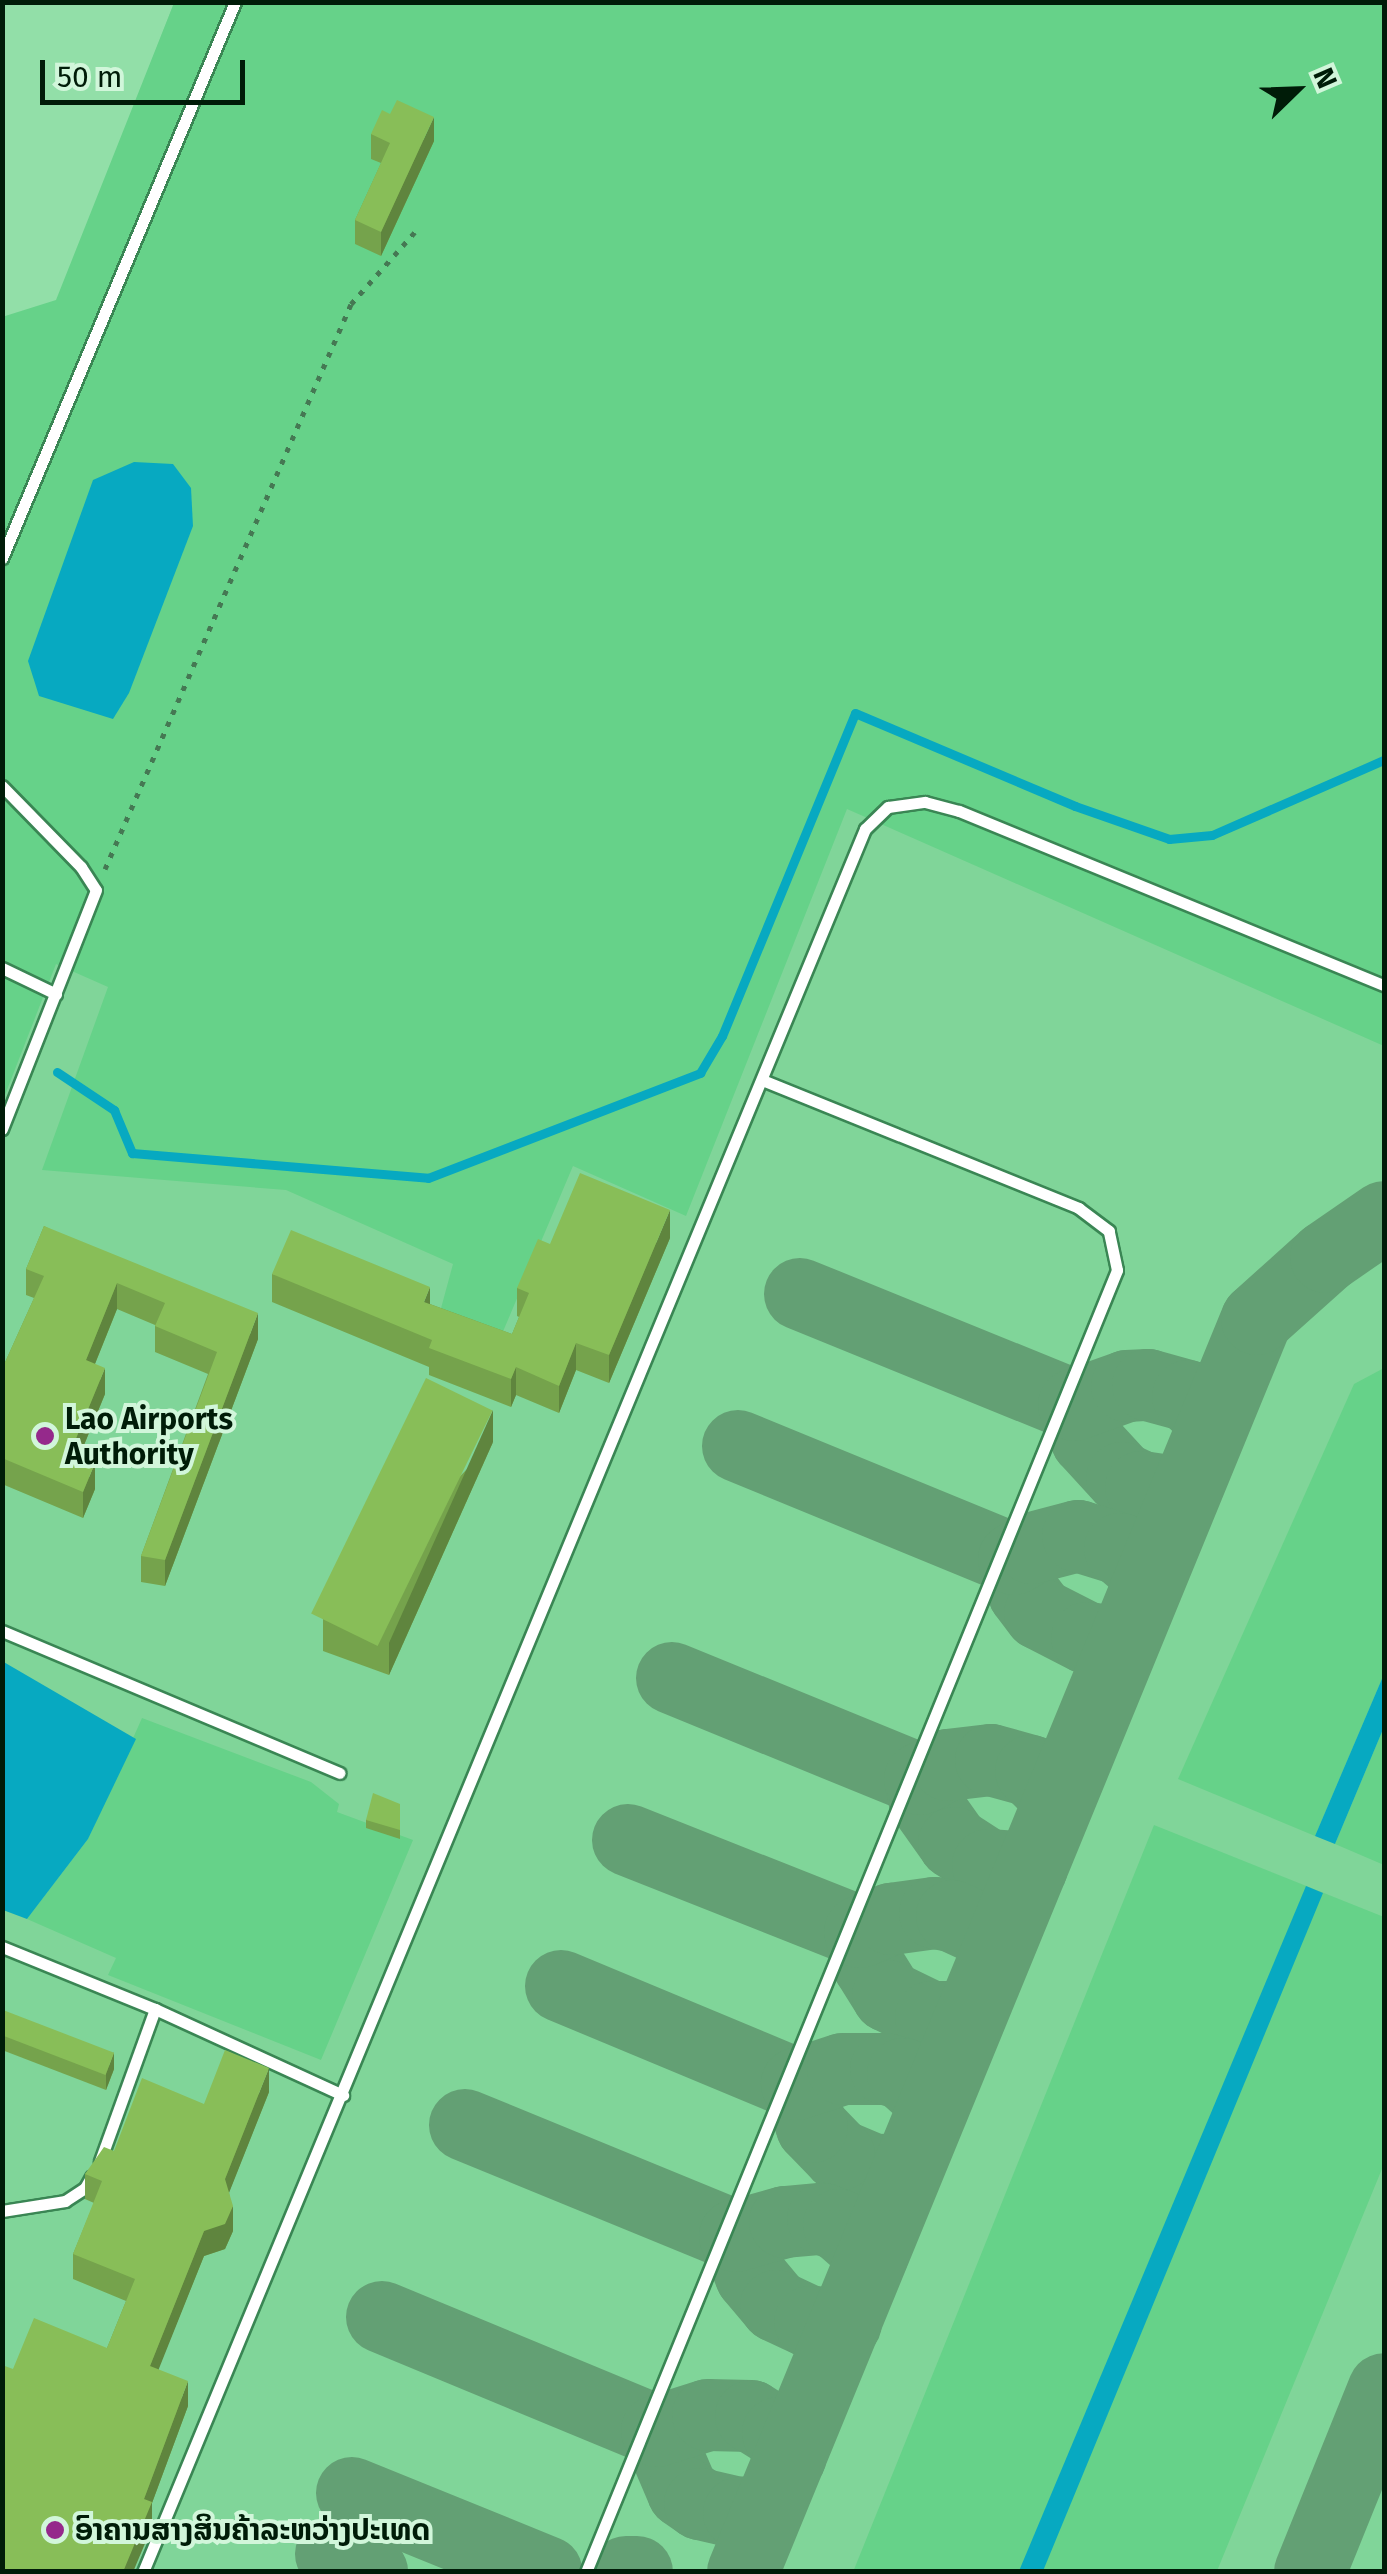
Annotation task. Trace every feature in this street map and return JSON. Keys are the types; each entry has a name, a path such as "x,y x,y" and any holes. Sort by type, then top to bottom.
{"lane":[{"path":"2,558 235,2"},
{"path":"2,786 81,867 96,890 2,1129"},
{"path":"143,2572 866,829 888,808 906,804 925,802 959,810 1384,985"},
{"path":"2,968 56,994"},
{"path":"586,2572 1118,1270 1108,1231 1079,1208 762,1080"},
{"path":"2,1631 339,1773"},
{"path":"2,1946 344,2095"},
{"path":"2,2211 64,2202 85,2188 103,2154 154,2010"}],"path":[{"path":"96,890 351,304 415,232"}],"shaded area":[{"path":"174,3 1384,3 1384,2571 3,2571 2,446"},
{"path":"174,3 1384,3 1384,1046 847,809 686,1216 573,1166 496,1348 437,1323 453,1264 286,1190 42,1170 108,987 56,964 3,1100 2,317 56,300"},
{"path":"1384,1368 1384,1674 1315,1836 1178,1779 1354,1384"},
{"path":"142,1718 311,1782 339,1804 337,1812 413,1840 321,2060 108,1975 116,1958 27,1919 88,1839"},
{"path":"1384,1727 1384,1865 1335,1844"},
{"path":"1154,1825 1384,1917 1384,2164 1217,2571 853,2572"}],"water":[{"path":"134,462 173,464 191,488 193,526 129,693 113,719 39,696 28,661 93,480"},
{"path":"2,1661 136,1739 88,1839 27,1919 3,1910"},
{"path":"1384,1674 1384,1727 1335,1844 1315,1836"},
{"path":"1306,1886 1323,1893 1043,2571 1019,2571"}],"building":[{"path":"397,100 434,117 381,232 355,220 390,143 371,134 382,110 390,114"},
{"path":"580,1173 670,1210 609,1355 576,1343 559,1386 516,1367 511,1379 429,1348 432,1340 272,1274 291,1230 430,1287 424,1302 512,1334 529,1293 517,1288 538,1239 550,1244"},
{"path":"44,1226 258,1313 165,1560 141,1556 217,1352 155,1326 165,1303 117,1283 86,1360 105,1368 70,1453 95,1463 83,1492 2,1458 2,1369 44,1276 26,1269"},
{"path":"426,1378 493,1410 378,1646 311,1613"},
{"path":"373,1793 400,1804 400,1830 366,1820"},
{"path":"3,2010 114,2053 105,2075 2,2035"},
{"path":"225,2050 269,2068 225,2179 233,2206 225,2224 204,2231 150,2366 188,2381 144,2499 152,2502 123,2572 2,2572 2,2365 13,2369 34,2318 107,2348 135,2279 73,2254 102,2181 85,2174 104,2147 114,2151 142,2078 204,2104"}],"waterway":[{"path":"57,1072 114,1110 132,1153 428,1178 700,1073 722,1036 855,713 1075,806 1169,839 1212,835 1384,760"}],"taxiway":[{"path":"743,2572 1257,1319 1326,1257 1384,1217"},
{"path":"800,1294 1074,1405 1087,1440 1122,1478 1141,1487 1183,1493"},
{"path":"1074,1405 1127,1386 1148,1385 1188,1396 1214,1421"},
{"path":"738,1446 1014,1559 1024,1593 1040,1614 1087,1638 1121,1642"},
{"path":"1014,1559 1032,1548 1078,1536 1120,1549 1149,1574"},
{"path":"672,1678 920,1779 925,1802 954,1843 988,1865 1032,1868"},
{"path":"920,1779 948,1765 991,1760 1031,1771 1059,1799"},
{"path":"628,1840 860,1932 868,1964 888,1996 931,2017 970,2017"},
{"path":"860,1932 891,1919 935,1913 952,1916 1002,1939"},
{"path":"561,1986 797,2084"},
{"path":"906,2169 874,2170 839,2155 812,2127 797,2084 843,2069 886,2069 903,2074 934,2102"},
{"path":"465,2125 735,2236 751,2276 776,2306 810,2322 846,2323"},
{"path":"735,2236 785,2222 823,2219 839,2225 873,2255"},
{"path":"382,2317 657,2431 683,2492 700,2504 739,2513 768,2510"},
{"path":"1310,2572 1384,2389"},
{"path":"657,2431 708,2415 751,2416 778,2433 791,2457"},
{"path":"352,2493 547,2572"},
{"path":"331,2554 372,2572"},
{"path":"626,2572 637,2572"}],"place":[{"name":"Lao Airports Authority","path":"45,1436"},
{"name":"ົອາຄານສາງສິນຄ້າລະຫວ່າງປະເທດ","path":"55,2530"}]}
